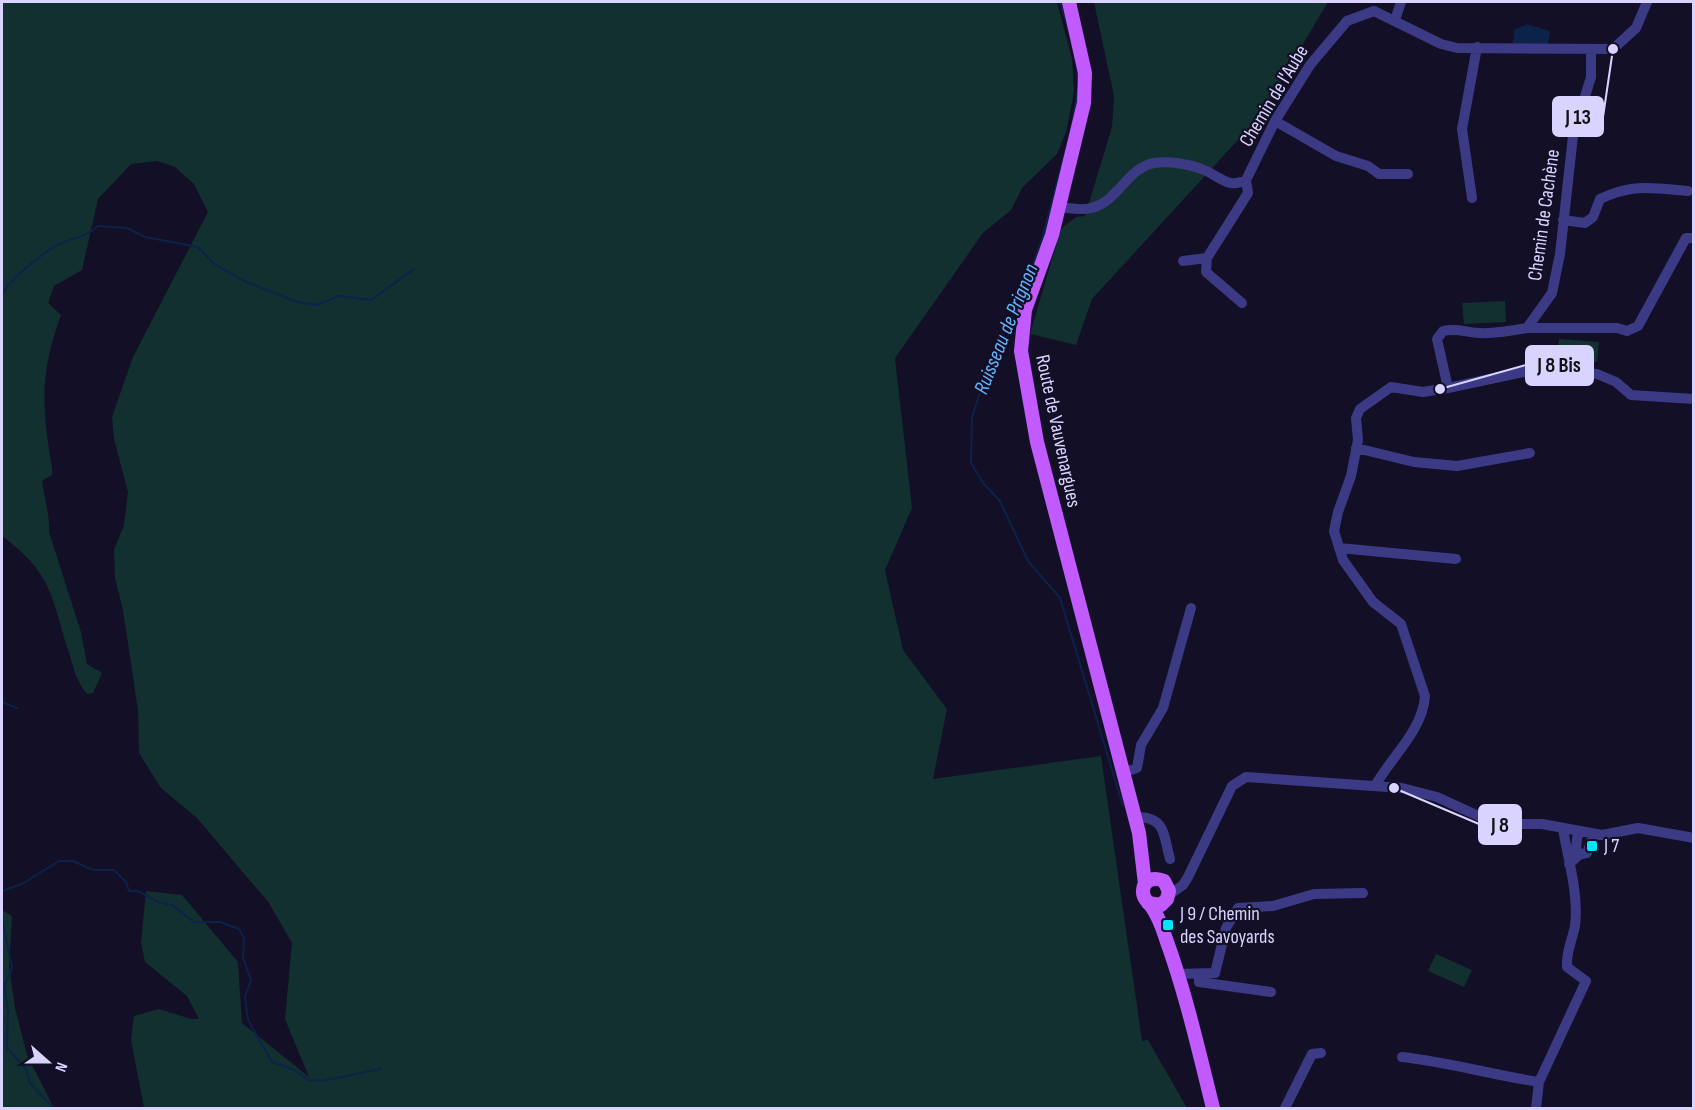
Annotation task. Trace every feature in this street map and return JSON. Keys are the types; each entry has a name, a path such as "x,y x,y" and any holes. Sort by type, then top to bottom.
{"main road":[{"name":"Route de Vauvenargues","path":"1069,2 1081,47 1086,87 1052,235 1025,310 1022,341 1023,373 1037,442 1139,833 1155,881"},
{"path":"1176,968 1167,899 1168,887 1155,881 1143,892 1159,917 1176,968 1213,1108"},
{"path":"1148,903 1156,906 1167,899"}],"street":[{"path":"1395,20 1401,2"},
{"name":"Chemin de l'Aube","path":"1207,258 1248,193 1246,180 1275,121 1310,64 1347,21 1374,11 1441,44 1457,48 1591,49 1615,47 1636,28 1647,2"},
{"path":"1472,198 1462,129 1477,47"},
{"name":"Chemin de Cachène","path":"1527,328 1552,293 1573,136 1591,77 1591,49"},
{"path":"1275,121 1336,156 1368,166 1379,174 1408,174"},
{"path":"1059,207 1091,208 1104,203 1136,171 1154,164 1183,164 1204,170 1227,184 1237,184 1246,180"},
{"path":"1563,220 1585,223 1593,217 1600,200 1619,190 1636,186 1688,191"},
{"path":"1448,388 1437,339 1443,330 1455,328 1479,333 1501,333 1527,328 1617,328 1627,331 1638,326 1686,238 1694,238"},
{"path":"1183,261 1207,258 1206,272 1242,303"},
{"path":"1375,786 1416,727 1425,707 1425,696 1401,624 1373,602 1343,560 1334,531 1356,448 1356,418 1360,409 1391,387 1423,392 1522,372 1597,374 1616,382 1631,395 1694,399"},
{"path":"1356,448 1414,462 1457,466 1530,453"},
{"path":"1339,548 1456,559"},
{"path":"1124,772 1137,768 1142,745 1163,708 1191,608"},
{"path":"1167,899 1183,885 1188,877 1232,786 1246,777 1402,788 1437,797 1496,824 1542,824 1602,835 1638,828 1694,838"},
{"path":"1136,817 1152,817 1161,825 1170,859"},
{"path":"1536,1108 1539,1082 1586,981 1567,967 1566,953 1575,926 1574,900 1563,829"},
{"path":"1578,831 1576,848 1579,855"},
{"path":"1569,864 1579,855 1587,853 1594,834"},
{"path":"1155,881 1188,877"},
{"path":"1176,968 1199,975 1215,973 1226,928 1238,908 1273,906 1314,894 1363,893"},
{"path":"1199,975 1199,982 1271,992"},
{"path":"1285,1108 1312,1054 1321,1053"},
{"path":"1402,1057 1444,1062 1488,1074 1539,1082"}],"green space":[{"path":"2,2 1057,2 1072,59 1074,92 1066,132 1057,154 1022,188 1011,210 983,233 895,358 912,508 885,570 903,650 947,709 933,779 1101,756 1142,1041 1148,1040 1187,1108 144,1108 131,1040 134,1016 159,1009 191,1019 199,1019 187,996 145,962 141,943 146,891 182,895 238,962 242,1023 309,1077 285,1019 292,943 269,903 197,818 161,788 139,753 138,710 123,610 115,578 114,550 124,525 128,492 114,439 112,417 133,357 208,212 194,184 175,167 157,161 131,164 98,199 82,270 54,286 48,303 61,315 49,356 44,391 52,475 42,481 49,532 81,632 87,664 102,673 93,693 87,694 75,672 57,612 46,585 30,561 2,536"},
{"path":"1094,2 1328,2 1260,116 1092,299 1076,345 1030,334 1061,229 1076,217 1085,216 1112,127 1114,96"},
{"path":"1505,301 1506,322 1464,324 1462,303"},
{"path":"1559,339 1599,342 1597,362 1557,359"},
{"path":"2,910 12,916 9,966 15,1008 27,1055 54,1108 2,1108"},
{"path":"1436,954 1472,970 1464,987 1428,971"}],"water":[{"path":"1527,24 1550,31 1548,44 1513,44 1514,30"}],"waterway":[{"name":"Ruisseau de Prignon","path":"1060,2 1068,28"},
{"name":"Ruisseau de Prignon","path":"1077,65 1078,80"},
{"name":"Ruisseau de Prignon","path":"1078,89 1072,126 1042,239 1015,315 995,346 972,417 971,463 984,484 1000,501 1028,561 1060,598 1123,806"},
{"path":"2,294 22,272 49,250 86,234 98,226 127,228 145,237 198,247 213,263 244,281 297,302 317,305 339,296 371,300 414,269"},
{"path":"2,702 17,708"},
{"path":"2,891 22,884 59,861 73,861 93,870 114,870 126,882 129,891 138,891 158,902 172,905 194,922 220,922 239,929 244,938 243,958 251,980 245,997 248,1020 272,1062 295,1070 308,1080 322,1081 381,1069"},
{"path":"2,917 12,968 4,987 8,1010 7,1048 26,1069 30,1083 53,1108"}],"place":[{"name":"J 13","path":"1613,49"},
{"name":"J 8 Bis","path":"1440,389"},
{"name":"J 8","path":"1394,788"},
{"name":"J 7","path":"1592,846"},
{"name":"J 9 / Chemin des Savoyards","path":"1168,925"}]}
